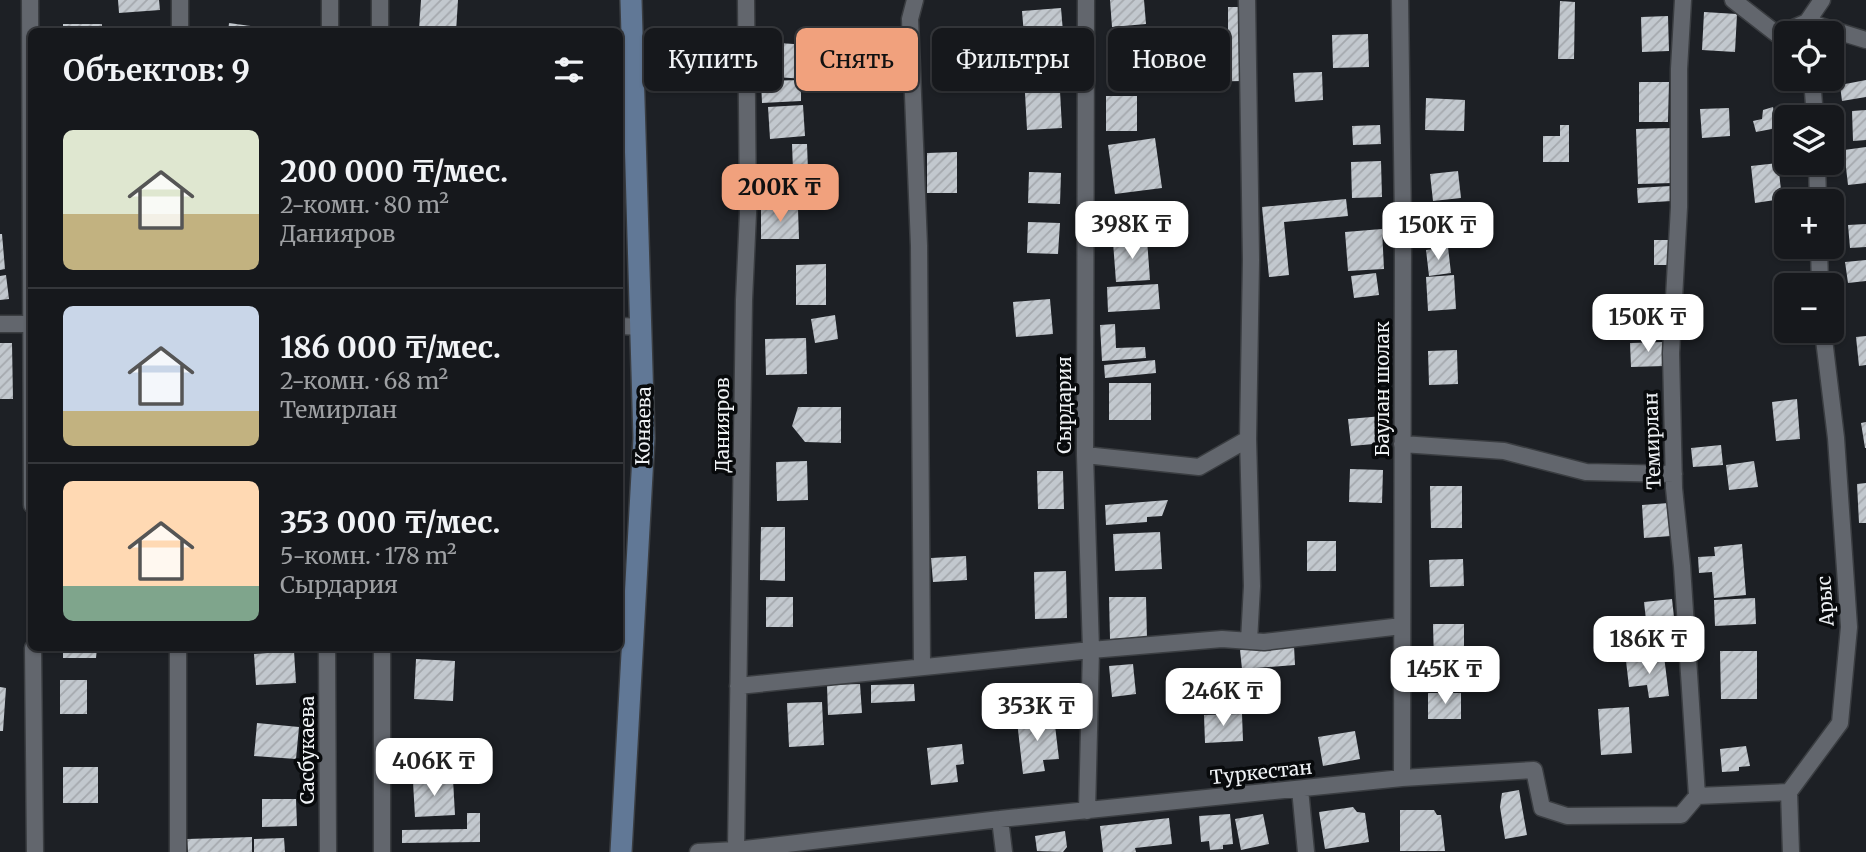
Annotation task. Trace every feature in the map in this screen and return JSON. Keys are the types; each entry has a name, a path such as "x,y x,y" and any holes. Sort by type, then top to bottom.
{"main road":[{"name":"Конаева","path":"621,852 644,438 631,0"}],"street":[{"path":"30,0 30,28"},
{"path":"180,0 180,28"},
{"path":"330,0 330,28"},
{"path":"380,0 380,28"},
{"name":"Данияров","path":"725,851 738,687 744,300 748,213 746,0"},
{"path":"915,0 910,19 919,246 922,667"},
{"name":"Сырдария","path":"1086,0 1085,455 1091,650 1087,811"},
{"path":"1247,0 1251,260 1248,439 1252,586 1249,641"},
{"name":"Баулан шолак","path":"1400,0 1403,225 1402,778"},
{"name":"Темирлан","path":"1684,0 1679,69 1679,206 1671,353 1674,474 1698,796"},
{"path":"1733,0 1774,32"},
{"path":"1811,21 1822,0"},
{"path":"1844,36 1866,40"},
{"path":"0,324 28,324"},
{"path":"623,326 642,327"},
{"name":"Арыс","path":"1789,792 1840,723 1849,627 1836,438 1824,343"},
{"path":"1085,455 1199,467 1248,439"},
{"path":"1402,444 1504,451 1586,472 1674,474"},
{"path":"738,687 1091,650 1222,639 1264,642 1402,626"},
{"path":"33,651 35,852"},
{"path":"178,651 178,852"},
{"name":"Сасбукаева","path":"327,651 328,852"},
{"path":"382,651 382,852"},
{"name":"Туркестан","path":"698,852 1402,778 1534,770 1542,808 1567,816 1681,815 1698,796"},
{"path":"1300,789 1306,852"},
{"path":"1698,796 1789,792 1791,852"},
{"path":"1000,819 1004,852"}],"building":[{"path":"118,0 159,0 160,10 119,13"},
{"path":"421,0 458,0 456,28 419,28"},
{"path":"1110,0 1144,0 1146,24 1112,27"},
{"path":"1560,1 1575,2 1574,59 1558,59"},
{"path":"1228,7 1242,7 1243,81 1230,81"},
{"path":"1061,8 1063,28 1023,28 1022,11"},
{"path":"1704,12 1737,14 1735,52 1702,50"},
{"path":"1668,16 1669,51 1642,52 1641,17"},
{"path":"229,23 266,28 228,28"},
{"path":"63,24 102,24 102,28 63,28"},
{"path":"1368,34 1369,67 1333,68 1332,35"},
{"path":"782,43 796,44 796,78 782,77"},
{"path":"1322,72 1323,100 1295,102 1293,73"},
{"path":"782,80 796,80 796,91 801,91 801,101 762,103 761,91 782,91"},
{"path":"1866,80 1866,97 1842,101 1841,91 1844,91 1844,84"},
{"path":"1639,82 1669,82 1668,122 1639,122"},
{"path":"1060,91 1062,128 1027,130 1025,93"},
{"path":"1106,96 1137,96 1137,131 1106,131"},
{"path":"1426,98 1465,100 1464,131 1425,130"},
{"path":"803,105 805,136 770,139 768,107"},
{"path":"1773,107 1774,129 1756,132 1753,121 1762,119 1763,110"},
{"path":"1729,108 1730,136 1702,138 1700,109"},
{"path":"1866,110 1866,140 1853,141 1852,111"},
{"path":"1380,125 1381,144 1353,145 1352,126"},
{"path":"1560,125 1569,125 1569,162 1543,162 1543,136 1560,136"},
{"path":"1671,128 1673,183 1638,184 1636,129"},
{"path":"1155,138 1162,188 1115,194 1108,145"},
{"path":"792,144 807,144 808,170 793,170"},
{"path":"1866,147 1866,183 1848,185 1844,150"},
{"path":"957,152 957,193 927,193 927,153"},
{"path":"1381,161 1382,197 1352,198 1351,162"},
{"path":"1774,163 1774,175 1779,175 1781,189 1774,189 1774,200 1755,203 1751,166"},
{"path":"1458,171 1461,198 1433,201 1430,174"},
{"path":"1029,172 1061,173 1060,204 1028,203"},
{"path":"769,178 814,178 814,205 769,205"},
{"path":"1671,186 1672,201 1638,203 1637,188"},
{"path":"1346,199 1348,216 1284,222 1289,275 1269,277 1262,207"},
{"path":"798,209 799,239 761,239 761,210"},
{"path":"1028,222 1060,223 1058,254 1027,253"},
{"path":"1866,224 1866,247 1850,248 1848,225"},
{"path":"1382,229 1384,269 1348,271 1345,232"},
{"path":"0,234 5,269 0,270"},
{"path":"1147,239 1150,280 1116,282 1113,242"},
{"path":"1654,240 1669,240 1669,265 1654,265"},
{"path":"1448,247 1451,273 1429,276 1426,250"},
{"path":"1866,260 1866,281 1848,283 1845,262"},
{"path":"826,264 826,305 796,305 796,265"},
{"path":"1376,273 1379,295 1354,298 1351,276"},
{"path":"6,275 9,299 0,300 0,276"},
{"path":"1454,275 1456,309 1428,311 1426,277"},
{"path":"1158,284 1160,309 1108,312 1107,287"},
{"path":"1050,299 1053,334 1016,337 1013,302"},
{"path":"835,315 838,339 815,343 811,319"},
{"path":"1115,324 1116,348 1145,347 1146,358 1102,361 1100,325"},
{"path":"1866,336 1866,365 1859,366 1856,337"},
{"path":"806,338 807,374 766,375 765,339"},
{"path":"1664,342 1665,366 1631,367 1630,343"},
{"path":"0,343 12,343 13,399 0,399"},
{"path":"1457,350 1458,384 1429,385 1428,351"},
{"path":"1155,360 1156,373 1105,378 1104,365"},
{"path":"1109,383 1151,383 1151,420 1109,420"},
{"path":"1797,399 1800,439 1776,441 1772,402"},
{"path":"798,407 841,407 841,443 805,442 792,426"},
{"path":"1383,416 1385,443 1351,446 1348,419"},
{"path":"1866,422 1866,448 1865,448 1861,423"},
{"path":"1721,445 1723,465 1693,467 1691,448"},
{"path":"807,461 808,500 777,501 776,462"},
{"path":"1754,461 1758,487 1729,490 1726,465"},
{"path":"1350,469 1383,470 1382,503 1349,502"},
{"path":"1037,471 1063,471 1064,509 1038,509"},
{"path":"1866,483 1866,523 1859,523 1857,484"},
{"path":"1430,486 1462,486 1462,528 1431,528"},
{"path":"1168,500 1162,516 1147,517 1147,522 1106,525 1105,505"},
{"path":"1669,503 1671,536 1644,538 1642,505"},
{"path":"761,527 785,527 785,581 760,580"},
{"path":"1160,532 1162,569 1115,571 1113,534"},
{"path":"1307,541 1336,541 1336,571 1307,571"},
{"path":"1742,544 1746,595 1714,598 1712,572 1699,573 1698,557 1715,556 1714,547"},
{"path":"966,556 967,580 933,582 931,558"},
{"path":"1463,559 1464,586 1430,587 1429,560"},
{"path":"1066,571 1067,618 1035,619 1034,572"},
{"path":"766,597 793,597 793,627 766,627"},
{"path":"1109,597 1146,597 1147,638 1110,639"},
{"path":"1755,598 1756,624 1715,626 1714,600"},
{"path":"1672,599 1675,626 1647,629 1644,602"},
{"path":"1433,624 1464,624 1464,662 1434,662"},
{"path":"1294,646 1295,665 1242,669 1240,650"},
{"path":"63,651 97,651 96,658 63,658"},
{"path":"294,651 296,683 256,685 254,654"},
{"path":"1720,651 1757,651 1757,699 1721,699"},
{"path":"1664,656 1669,696 1649,698 1647,685 1629,687 1626,661"},
{"path":"416,659 455,661 453,701 414,699"},
{"path":"1133,664 1136,694 1112,697 1109,666"},
{"path":"60,680 87,680 87,714 60,714"},
{"path":"860,684 862,713 828,715 827,685"},
{"path":"914,684 915,701 871,703 871,685"},
{"path":"0,687 6,688 3,731 0,731"},
{"path":"1428,693 1461,693 1461,719 1428,719"},
{"path":"822,702 824,745 789,747 787,703"},
{"path":"1629,707 1632,753 1601,755 1598,709"},
{"path":"1242,714 1243,741 1205,743 1204,715"},
{"path":"1054,717 1059,759 1043,760 1045,771 1023,774 1017,721"},
{"path":"257,723 299,727 296,759 254,756"},
{"path":"1355,731 1360,759 1323,766 1318,737"},
{"path":"962,744 964,764 956,765 958,782 931,785 927,748"},
{"path":"1746,746 1750,766 1739,767 1739,771 1722,772 1720,749"},
{"path":"63,767 98,767 98,803 63,803"},
{"path":"453,779 455,815 415,817 413,782"},
{"path":"1519,790 1527,835 1505,839 1500,807 1502,793"},
{"path":"262,799 296,799 297,826 262,827"},
{"path":"1353,807 1357,812 1365,813 1369,842 1325,849 1319,812"},
{"path":"1400,810 1434,810 1437,815 1441,815 1445,851 1400,851"},
{"path":"467,813 480,813 480,842 402,843 402,830 467,829"},
{"path":"1230,814 1233,844 1223,845 1223,849 1210,850 1209,841 1201,842 1199,816"},
{"path":"1263,814 1269,844 1241,850 1235,819"},
{"path":"1169,818 1172,844 1135,848 1136,852 1103,852 1100,826"},
{"path":"1065,831 1067,847 1063,852 1037,851 1035,836"},
{"path":"252,837 252,852 188,852 187,839"},
{"path":"284,838 285,852 254,852 254,839"}]}
